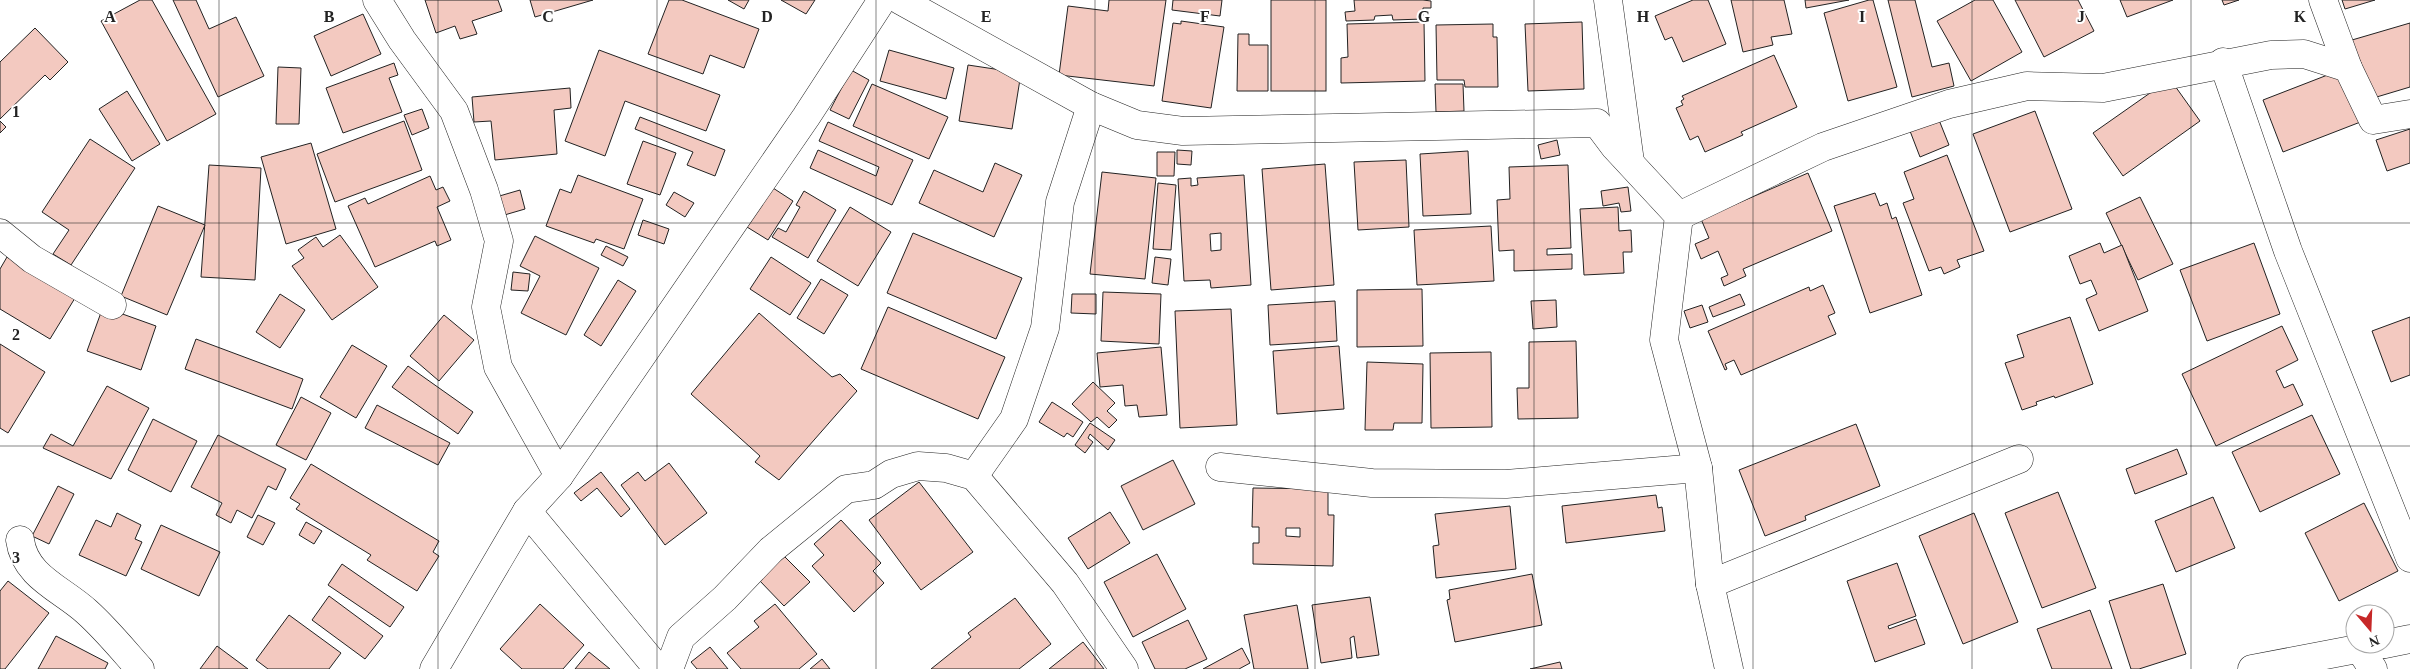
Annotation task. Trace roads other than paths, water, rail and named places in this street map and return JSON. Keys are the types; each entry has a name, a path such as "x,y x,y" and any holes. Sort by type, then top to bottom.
{"street":[{"path":"377,0 402,40 454,111 458,120 484,190 499,241 486,307 498,367 559,476"},
{"path":"434,669 527,511 559,476 806,117 882,0"},
{"path":"900,0 1091,106 1137,125 1183,132 1598,123 1615,147 1679,216 1664,340 1698,468 1710,584 1729,669"},
{"path":"1608,0 1630,162"},
{"path":"2304,54 2326,7"},
{"path":"2326,7 2348,68 2373,120 2410,114"},
{"path":"1679,216 1823,146 1949,104 2027,86 2103,88 2223,62 2271,54 2304,54 2348,68"},
{"path":"2223,62 2288,250 2410,558"},
{"path":"974,476 1014,419 1045,328 1060,202 1091,106"},
{"path":"0,233 32,258 112,305"},
{"path":"1710,584 2019,459"},
{"path":"669,669 681,637 725,598 771,550 846,489 874,485 890,474 918,466 946,468 974,476 1064,583 1124,669"},
{"path":"1220,467 1372,482 1506,484 1698,468"},
{"path":"527,511 658,669"},
{"path":"20,540 26,560 41,578 86,611 140,669"},
{"path":"2395,645 2410,640"},
{"path":"2252,669 2354,654"}]}
